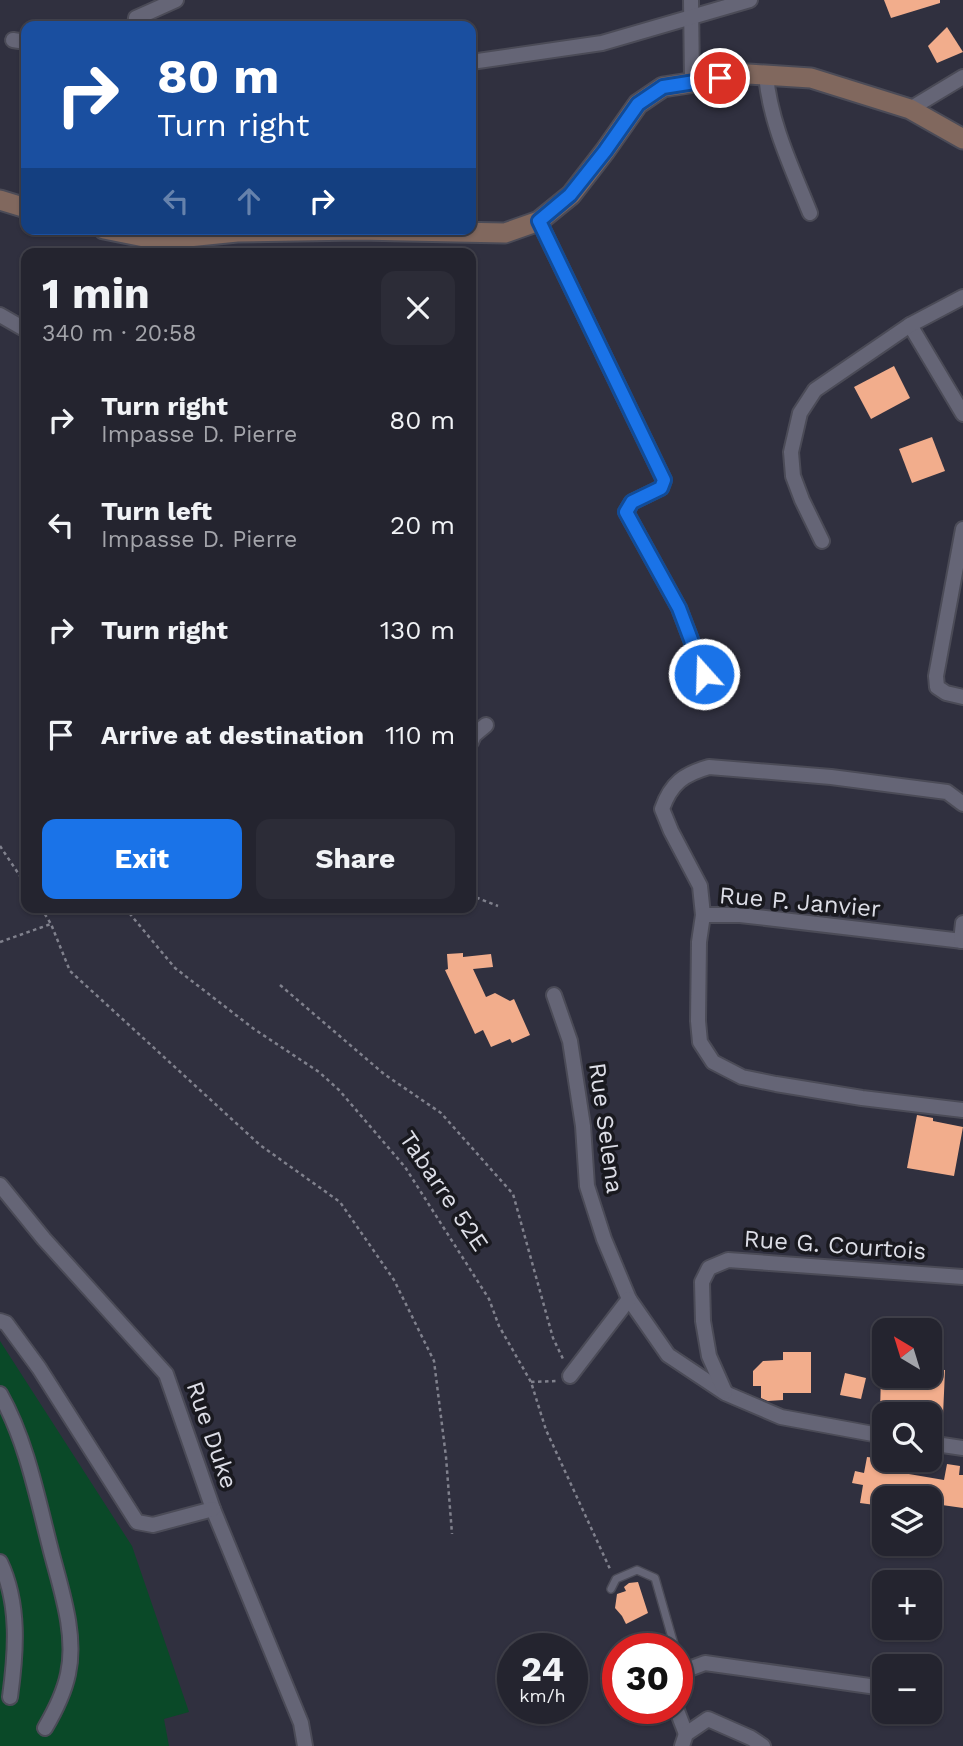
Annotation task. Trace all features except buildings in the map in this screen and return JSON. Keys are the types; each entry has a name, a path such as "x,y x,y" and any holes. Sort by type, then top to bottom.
{"street":[{"path":"136,21 136,18 176,0"},
{"path":"691,0 692,81"},
{"path":"476,61 602,43 750,0"},
{"path":"476,232 505,233 539,221 570,195 638,104 663,87 692,81 748,74 811,78 909,109 963,139"},
{"path":"766,75 768,100 810,213"},
{"path":"909,109 963,77"},
{"path":"0,200 21,206"},
{"path":"539,221 664,480 661,488 632,502 626,512 679,608 704,674"},
{"path":"134,235 180,246 225,235"},
{"path":"822,541 793,476 791,452 800,413 815,390 910,325 963,297"},
{"path":"0,315 21,327"},
{"path":"910,325 963,414"},
{"path":"963,529 936,677 937,687 946,693 963,697"},
{"path":"476,733 486,725"},
{"path":"703,915 699,886 662,808 668,792 695,771 709,767 831,777 947,792 963,804"},
{"name":"Rue P. Janvier","path":"962,941 740,915 703,915 699,942 698,1021 700,1042 713,1062 742,1077 862,1098 963,1110"},
{"path":"962,941 963,923"},
{"name":"Rue Selena","path":"554,995 570,1041 583,1126 587,1186 604,1239 629,1299 668,1355 725,1393 781,1418 872,1434"},
{"name":"Rue Duke","path":"0,1185 44,1239 166,1374 214,1509 301,1724 305,1746"},
{"name":"Rue G. Courtois","path":"725,1393 709,1356 703,1321 702,1282 709,1268 727,1260 963,1277"},
{"path":"570,1376 629,1299"},
{"path":"0,1321 6,1323 39,1368 137,1522 153,1525 214,1509"},
{"path":"0,1394 11,1414 38,1499 65,1606 70,1642 68,1673 56,1709 45,1728"},
{"path":"942,1445 963,1448"},
{"path":"0,1562 13,1610 16,1645 10,1697"},
{"path":"693,1669 705,1663 872,1686"},
{"path":"684,1740 708,1720 751,1738 763,1746"}],"lane":[{"path":"611,1589 616,1579 637,1570 655,1578 671,1633"}],"path":[{"path":"0,846 21,878"},
{"path":"476,897 498,906"},
{"path":"44,913 69,971 260,1145 340,1202 394,1280 434,1361 452,1534"},
{"name":"Tabarre 52E","path":"129,913 175,968 254,1029 319,1072 339,1090 405,1167 489,1299 499,1326 531,1382 545,1430 616,1579"},
{"path":"0,942 51,924"},
{"path":"279,985 384,1074 441,1113 513,1194 553,1338 570,1376 552,1382 531,1382"}],"green space":[{"path":"0,1341 132,1546 189,1712 164,1719 169,1746 0,1746"}],"route":[{"path":"704,674 679,608 626,512 632,502 661,488 664,480 539,221 570,195 638,104 663,87 720,78"}]}
